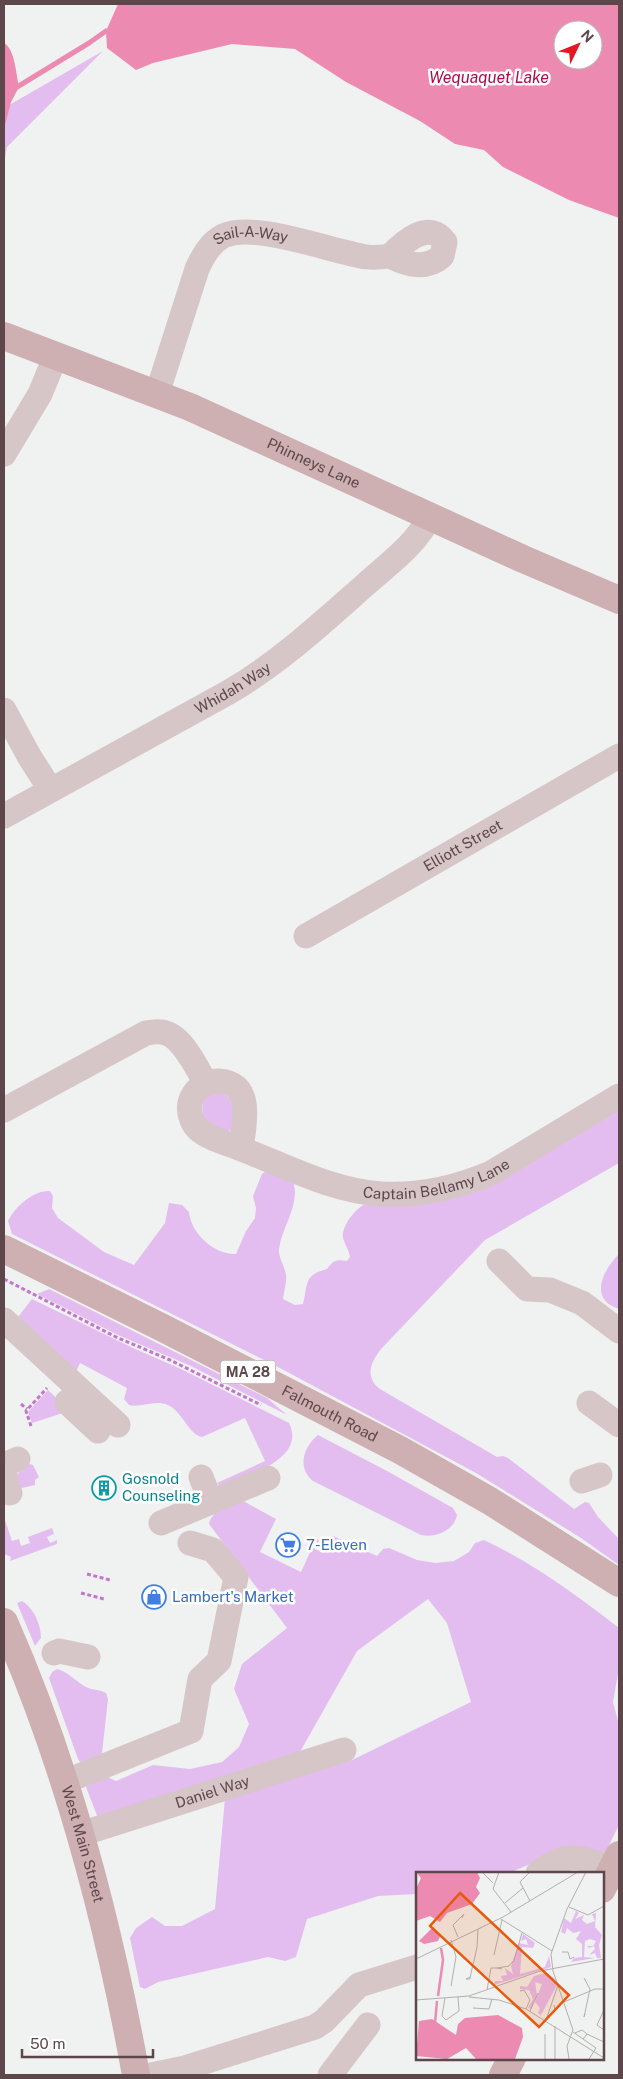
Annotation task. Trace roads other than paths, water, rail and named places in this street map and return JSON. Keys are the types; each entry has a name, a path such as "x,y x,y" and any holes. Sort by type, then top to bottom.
{"main road":[{"name":"Phinneys Lane","path":"4,336 157,394 523,559 619,600"},
{"name":"Falmouth Road","path":"4,1249 163,1328 400,1450 498,1506 619,1583"},
{"name":"West Main Street","path":"4,1622 23,1667 81,1834 110,1944 136,2075"},
{"path":"503,2075 511,2059"}],"street":[{"name":"Sail-A-Way","path":"157,394 197,269 208,250 224,236 244,232 264,234 368,257 390,256"},
{"path":"4,454 40,394 56,355"},
{"name":"Whidah Way","path":"4,816 229,692 259,673 294,646 411,544 430,516"},
{"path":"4,710 50,790"},
{"name":"Elliott Street","path":"306,936 619,756"},
{"path":"4,1110 146,1033 163,1032 176,1039 187,1051 206,1084 225,1082 235,1088 242,1096 245,1113 241,1148"},
{"name":"Captain Bellamy Lane","path":"206,1084 199,1088 190,1103 190,1114 194,1124 202,1132 350,1190 381,1194 418,1194 457,1186 491,1173 619,1096"},
{"path":"499,1262 527,1289 550,1290 582,1303 619,1331"},
{"path":"4,1320 108,1428"},
{"path":"4,1333 108,1428"},
{"path":"4,1343 49,1385 108,1428"},
{"path":"588,1403 619,1425"},
{"path":"201,1477 211,1502"},
{"path":"161,1523 268,1478"},
{"path":"64,1782 191,1731 200,1679 219,1661 236,1577 213,1550 190,1543"},
{"path":"54,1652 59,1651 88,1657"},
{"name":"Daniel Way","path":"81,1834 344,1750"},
{"path":"540,1872 564,1858 578,1856 592,1860 611,1871"},
{"path":"151,2075 188,2072 315,2027 324,2021 359,1985 416,1967"},
{"path":"330,2075 368,2025"}],"water":[{"name":"Wequaquet Lake","path":"118,4 619,4 619,218 569,200 503,167 484,150 455,144 420,121 346,82 295,49 232,44 153,63 136,70 107,48 106,31"},
{"path":"4,43 8,46 13,56 19,87 11,102 4,129"}],"waterway":[{"path":"4,95 106,31"}],"place":[{"name":"Gosnold Counseling","path":"104,1488"},
{"name":"7-Eleven","path":"288,1545"},
{"name":"Lambert's Market","path":"154,1597"}]}
